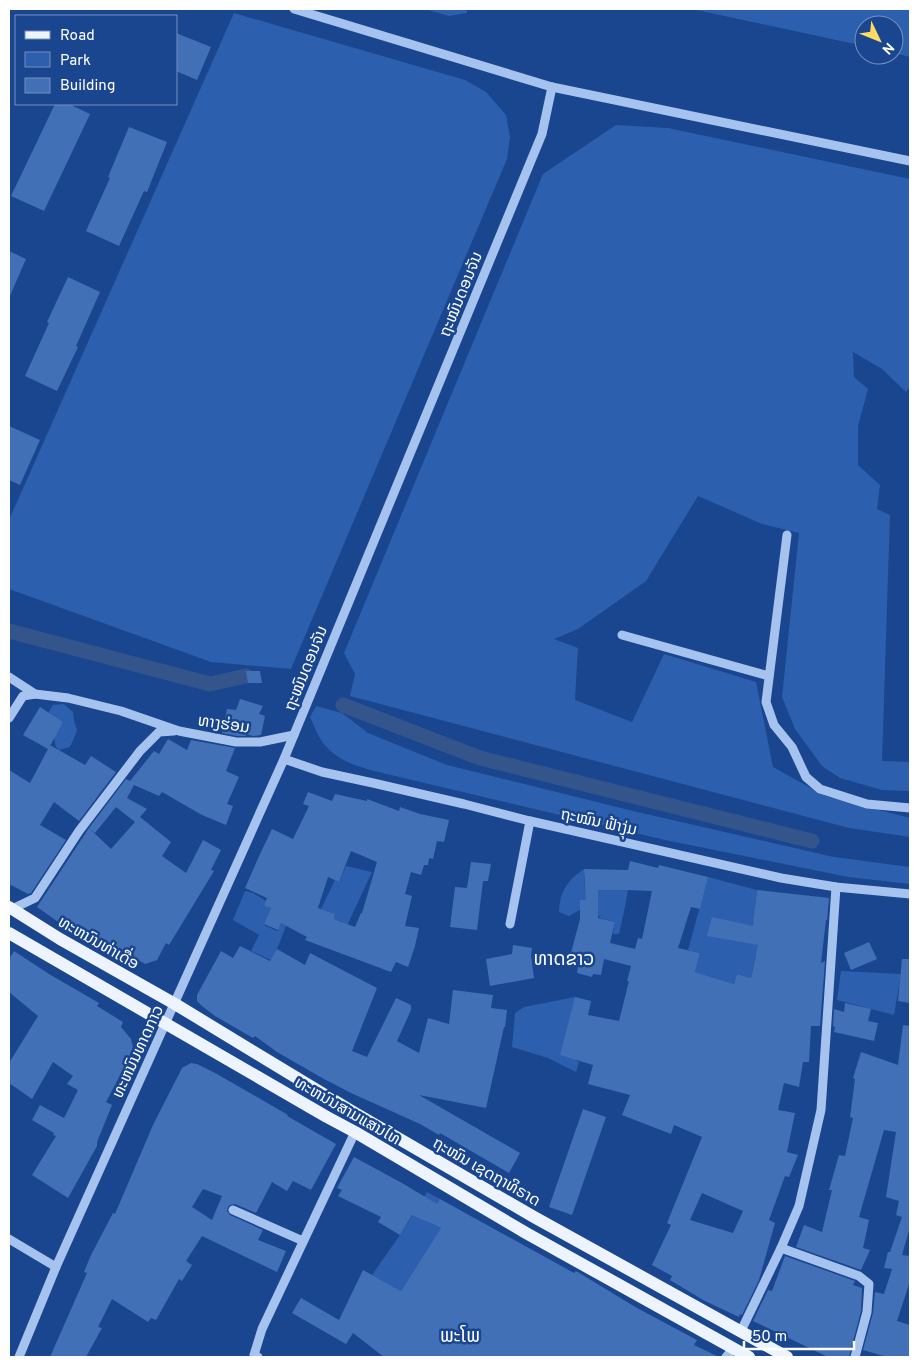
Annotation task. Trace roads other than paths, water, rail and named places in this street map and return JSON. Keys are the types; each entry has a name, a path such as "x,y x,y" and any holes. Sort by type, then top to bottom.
{"main road":[{"name":"ທະຫນົນທ່າເດື່ອ","path":"10,908 60,939 175,1004"},
{"path":"9,933 165,1023"},
{"name":"ຖະໜົນ ເຊດຖາທິຣາດ","path":"175,1004 353,1112 534,1217 787,1357"},
{"name":"ທະຫນົນສາມແສນໄທ","path":"165,1023 355,1132 730,1353 750,1357"}],"street":[{"path":"294,9 552,87 910,161"},
{"name":"ຖະໝົນດອນຈັນ","path":"284,759 542,134 552,87"},
{"path":"787,535 766,702 774,725 792,747 806,777 820,789 867,804 910,808"},
{"path":"622,635 769,676"},
{"path":"9,677 35,694"},
{"path":"9,718 23,696 35,694 68,698 121,711 179,731"},
{"path":"10,908 35,898 79,831 140,751 159,732 179,731"},
{"name":"ທາງຮ່ອມ","path":"179,731 236,742 260,742 294,735"},
{"name":"ຖະໝົນ ຟ້າງຸ່ມ","path":"284,759 322,772 373,782 530,821 781,878 836,887 910,894"},
{"name":"ທະຫນົນທາດກາວ","path":"19,1357 56,1267 284,759"},
{"path":"510,924 530,821"},
{"path":"741,1331 799,1206 821,1110 836,887"},
{"path":"255,1356 262,1329 355,1132"},
{"path":"233,1210 303,1241"},
{"path":"9,1240 56,1267"},
{"path":"781,1248 859,1276 869,1284 867,1312 854,1357"}],"waterway":[{"path":"9,631 210,684 246,676"},
{"path":"343,705 480,758 812,841"}],"district":[{"name":"ທາດຂາວ","path":"564,958"},
{"name":"ພະໂພ","path":"460,1335"}]}
